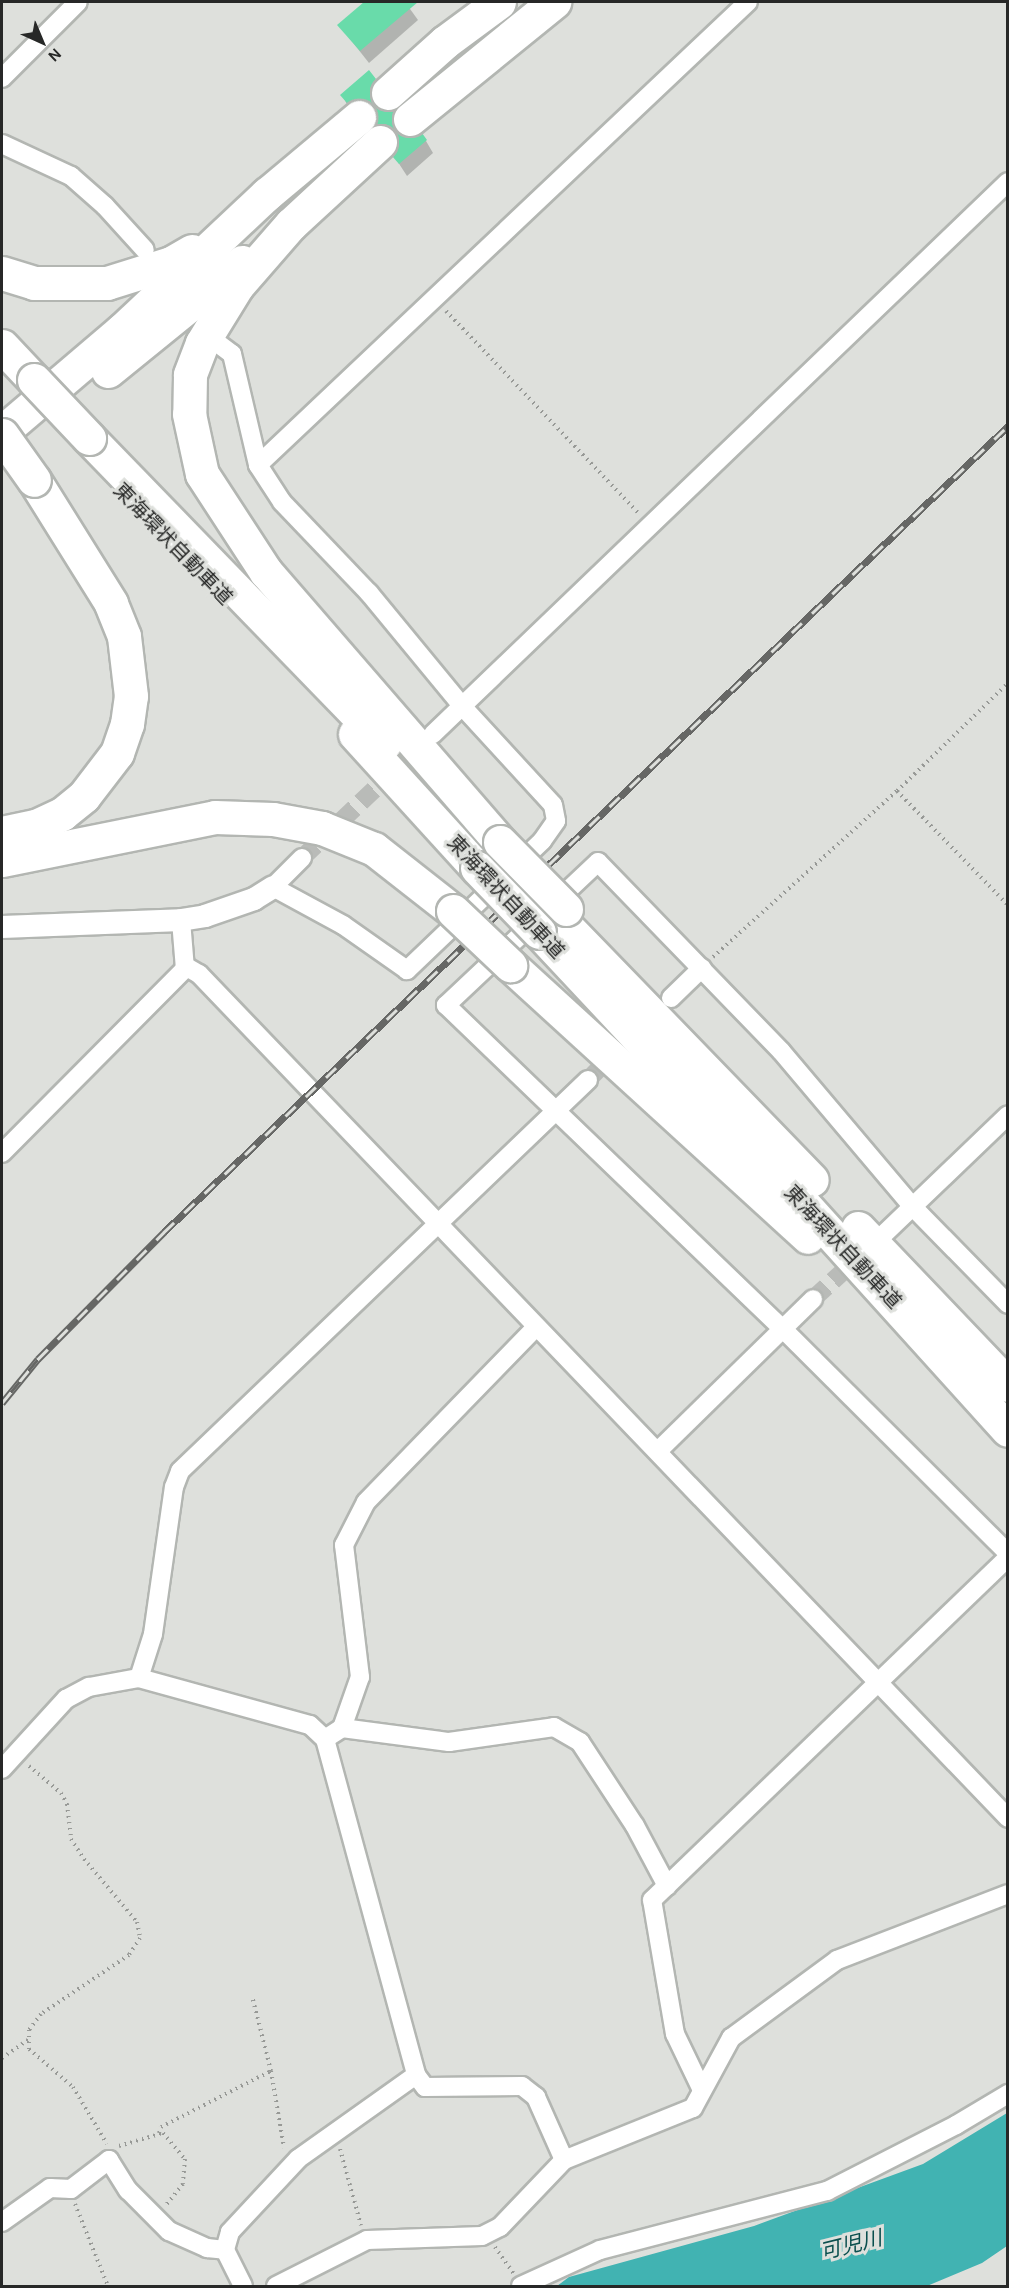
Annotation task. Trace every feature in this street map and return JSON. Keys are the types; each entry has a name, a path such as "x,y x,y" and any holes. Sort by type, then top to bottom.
{"highway":[{"path":"388,93 446,42 499,2"},
{"path":"410,119 554,2"},
{"path":"2,273 34,283 73,286 139,276 171,263 202,245 359,117"},
{"path":"2,461 291,224 380,142"},
{"path":"2,833 36,825 62,814 84,796 117,753 127,724 132,696 124,636 111,603 2,433 122,330 267,194"},
{"path":"291,224 219,314 190,375 189,414 202,474 266,572 491,855"},
{"name":"東海環状自動車道","path":"2,346 29,386 84,443 554,920 774,1139 1008,1385"},
{"name":"東海環状自動車道","path":"2,368 29,386"},
{"path":"2,860 215,817 273,819 322,828 374,849 453,911 797,1227 972,1394"},
{"name":"東海環状自動車道","path":"554,920 686,1089 789,1187 892,1298 972,1394 1008,1430"}],"street":[{"path":"2,78 78,2"},
{"path":"258,465 748,2"},
{"path":"2,144 71,176 105,206 145,250"},
{"path":"433,734 1008,182"},
{"path":"220,345 232,354 258,465 282,502 369,593 462,706 553,805 556,821 525,857 407,970 343,925 273,887"},
{"path":"2,927 181,920 205,916 254,899 273,887 302,858"},
{"path":"702,2090 675,2034 652,1900 1008,1555 784,1330 446,1005 598,862 781,1051 912,1206 1008,1304"},
{"path":"2,1154 185,966 181,920"},
{"path":"185,966 199,974 435,1224 658,1451 1008,1818"},
{"path":"671,998 702,968"},
{"path":"139,1678 153,1634 174,1487 180,1471 435,1224 588,1080"},
{"path":"882,1235 1008,1115"},
{"path":"658,1451 784,1330 813,1299"},
{"path":"325,1739 342,1728 360,1677 344,1545 366,1502 536,1327"},
{"path":"2,1769 66,1699 89,1687 139,1678 310,1725 325,1739 416,2075 425,2087 522,2086 536,2097 564,2160"},
{"path":"342,1728 449,1742 554,1727 580,1742 635,1826 667,1886"},
{"path":"276,2286 367,2240 487,2234 500,2227 564,2160 693,2108 731,2038 837,1960 1008,1894"},
{"path":"243,2286 225,2250 230,2232 288,2170 416,2075"},
{"path":"521,2286 600,2250 826,2191 956,2125 1008,2094"},
{"path":"2,2222 50,2188 71,2189 110,2160 128,2190 169,2231 207,2247 225,2250"}],"path":[{"path":"433,298 650,526"},
{"path":"702,968 897,791 1008,683"},
{"path":"897,791 1008,905"},
{"path":"16,1755 61,1792 67,1804 71,1839 84,1860 137,1922 140,1938 129,1955 40,2014 29,2030 29,2049 79,2095 110,2149 159,2133"},
{"path":"252,1996 271,2071 288,2170"},
{"path":"2,2058 29,2039"},
{"path":"159,2133 161,2127 271,2071"},
{"path":"154,2216 183,2184 185,2159 159,2133"},
{"path":"336,2133 351,2198 367,2240"},
{"path":"71,2189 108,2286"},
{"path":"487,2234 521,2286"}],"water":[{"name":"可児川","path":"1007,2113 1007,2246 982,2263 927,2286 557,2286 569,2277 754,2226 923,2164"}],"building":[{"path":"364,2 418,2 360,51 337,25"},
{"path":"369,70 376,79 370,88 374,105 383,111 394,111 392,123 403,136 422,133 427,140 399,164 392,156 398,137 386,124 376,124 373,105 356,99 347,103 340,95"}],"tunnel":[{"path":"302,858 422,744"},
{"path":"588,1080 616,1051"},
{"path":"813,1299 861,1255"}],"railway":[{"path":"2,1403 38,1359 164,1232 1008,426"}]}
